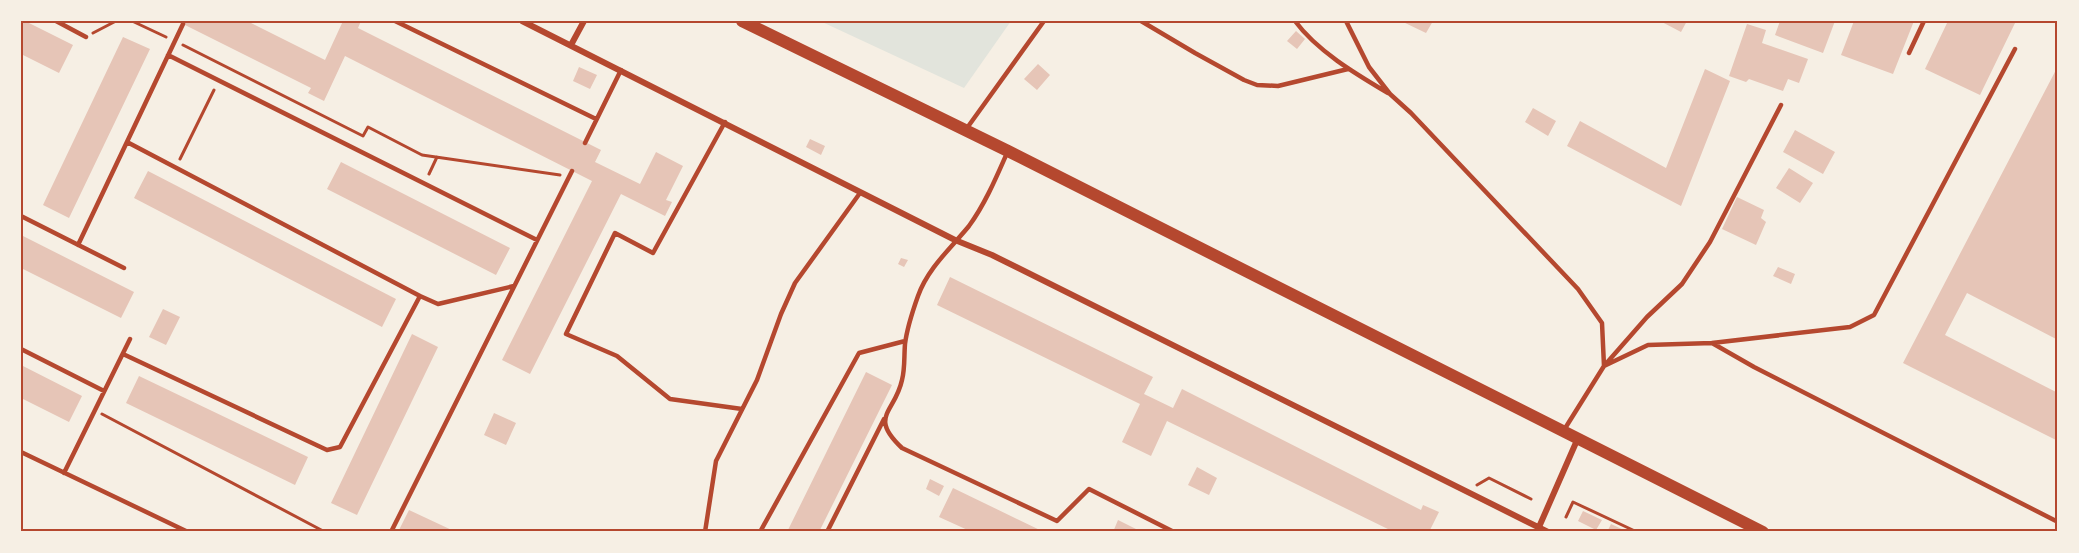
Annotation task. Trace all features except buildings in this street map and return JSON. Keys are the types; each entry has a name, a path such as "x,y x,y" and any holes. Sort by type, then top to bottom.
{"main road":[{"path":"742,21 1008,151 1763,532"}],"street":[{"path":"522,21 955,240 992,255 1548,532"},
{"path":"571,45 584,21"},
{"path":"1539,528 1578,438"}],"lane":[{"path":"56,21 86,37"},
{"path":"395,21 596,119"},
{"path":"965,130 1044,21"},
{"path":"1141,21 1195,53 1257,85 1278,86 1348,69"},
{"path":"1295,21 1303,31 1348,69 1390,94"},
{"path":"1346,21 1369,67 1390,94 1411,113 1578,289 1602,323 1604,366"},
{"path":"1909,53 1924,21"},
{"path":"78,244 183,24"},
{"path":"1604,366 1648,345 1712,343 1850,327 1875,315 2015,49"},
{"path":"168,55 537,240"},
{"path":"585,142 621,70"},
{"path":"1564,430 1604,366 1647,317 1682,284 1705,250 1781,105"},
{"path":"725,123 653,253 615,233 566,334 617,356 670,399 742,409"},
{"path":"127,142 438,304 514,286"},
{"path":"827,532 902,381 905,341 919,294 932,270 969,226 986,198 1008,151"},
{"path":"391,532 571,174"},
{"path":"705,532 716,461 757,380 795,283 860,192"},
{"path":"21,216 124,268"},
{"path":"123,354 327,450 340,447 420,296"},
{"path":"64,473 130,339"},
{"path":"760,532 859,353 905,341"},
{"path":"1712,343 2058,522"},
{"path":"21,349 104,391"},
{"path":"885,417 886,429 902,448 1057,521 1089,489 1174,532"},
{"path":"21,452 188,532"}],"path":[{"path":"86,37 116,21"},
{"path":"132,21 363,136 368,127 422,154 571,174"},
{"path":"176,167 219,80"},
{"path":"424,183 437,157"},
{"path":"95,410 325,532"},
{"path":"1477,485 1489,477 1531,499"},
{"path":"1566,517 1574,502 1637,532"}],"shaded area":[{"path":"820,21 1011,21 964,88"}]}
